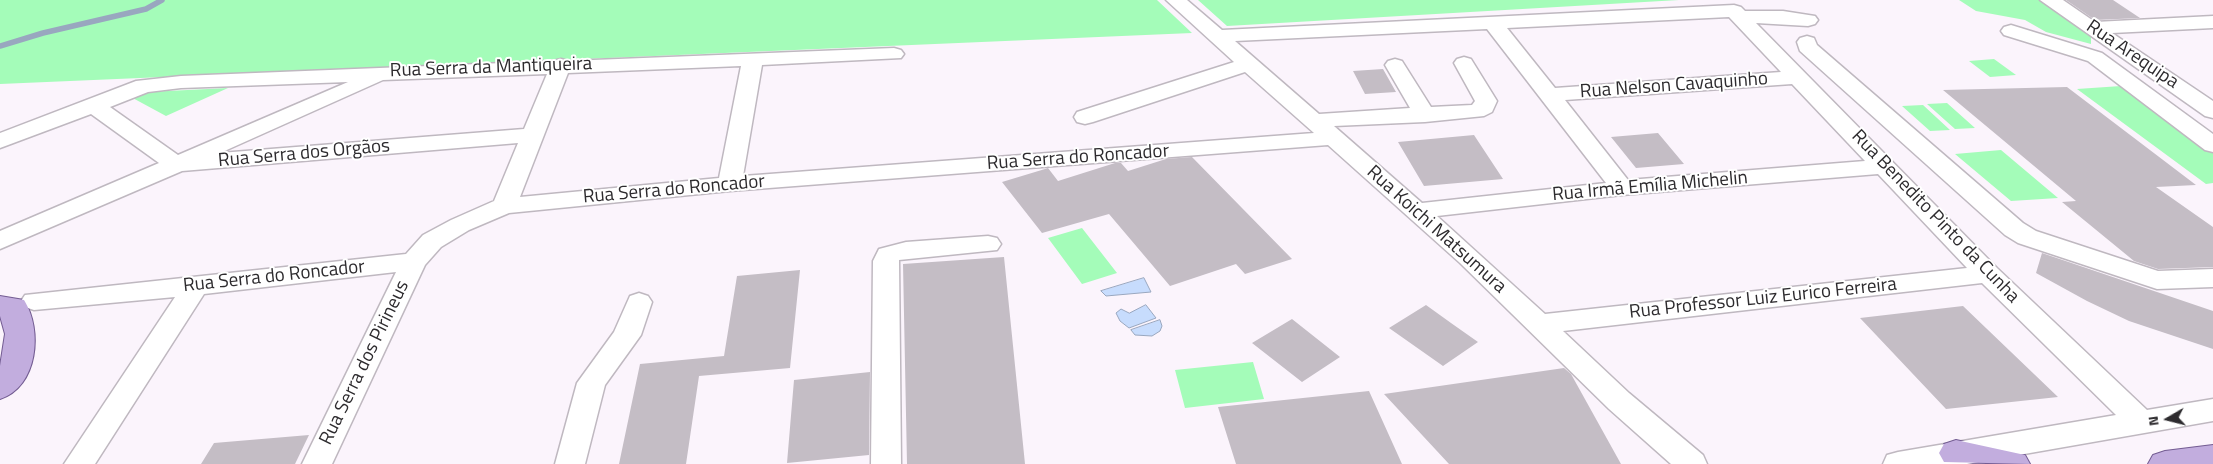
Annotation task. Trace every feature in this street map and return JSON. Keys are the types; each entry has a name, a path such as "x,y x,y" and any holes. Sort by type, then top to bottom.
{"main road":[{"path":"0,306 14,307 20,334 16,368 0,387"},
{"path":"1956,453 2013,464"},
{"path":"2165,464 2213,458"}],"street":[{"name":"Rua Koichi Matsumura","path":"1176,0 1470,257 1619,401 1692,464"},
{"name":"Rua Arequipa","path":"2050,0 2213,111"},
{"path":"1218,36 1737,14 1783,16 1808,31 1807,47 1821,60 2014,229 2027,237 2157,280 2213,278"},
{"name":"Rua Benedito Pinto da Cunha","path":"1737,14 1988,274 2140,421"},
{"path":"2092,28 2213,22"},
{"path":"1493,23 1622,188"},
{"path":"2011,31 2095,57 2213,145"},
{"name":"Rua Serra da Mantiqueira","path":"0,141 92,104 144,86 181,82 562,65 894,54"},
{"path":"730,184 753,59"},
{"path":"1313,121 1467,112 1484,107 1486,101 1482,91 1464,63"},
{"path":"1085,117 1249,64"},
{"path":"504,206 562,65"},
{"path":"1395,65 1425,115"},
{"path":"0,241 386,73"},
{"name":"Rua Nelson Cavaquinho","path":"1548,95 1799,77"},
{"path":"92,104 176,164"},
{"name":"Rua Serra dos Orgãos","path":"176,164 534,135"},
{"name":"Rua Serra do Roncador","path":"34,301 196,286 414,262 432,241 460,225 504,206 730,184 1333,138"},
{"name":"Rua Irmã Emília Michelin","path":"1416,211 1622,188 1884,166"},
{"path":"886,464 886,261 888,255 906,250 988,244"},
{"name":"Rua Serra dos Pirineus","path":"317,464 414,262"},
{"name":"Rua Professor Luiz Eurico Ferreira","path":"1538,324 1988,274"},
{"path":"79,464 196,286"},
{"path":"570,464 590,383 627,335 639,302"},
{"path":"1898,464 2213,410"}],"green space":[{"path":"0,0 1157,0 1192,33 0,84"},
{"path":"1198,0 1679,0 1227,26"},
{"path":"1959,0 2042,0 2091,30 2091,44 2046,32 2025,20 1976,11"},
{"path":"1994,59 2016,75 1990,77 1969,61"},
{"path":"2121,86 2213,150 2213,183 2206,184 2077,89"},
{"path":"228,88 166,116 129,96 147,92"},
{"path":"1947,103 1975,128 1955,129 1927,104"},
{"path":"1923,105 1950,130 1930,131 1902,106"},
{"path":"2001,150 2058,198 2011,201 1955,154"},
{"path":"1082,228 1117,273 1082,284 1048,238"},
{"path":"1253,362 1264,399 1185,408 1175,370"}],"water":[{"path":"1144,278 1151,292 1106,296 1101,291"},
{"path":"1146,305 1156,318 1129,328 1120,321 1116,313 1121,309 1129,313"},
{"path":"1160,320 1162,326 1160,331 1152,336 1135,335 1131,330"}],"building":[{"path":"2066,0 2113,0 2140,18 2095,20"},
{"path":"1383,69 1396,92 1365,94 1353,71"},
{"path":"2067,87 2196,185 2156,187 2213,227 2213,267 2158,269 2134,261 2062,202 2076,201 1943,90"},
{"path":"1658,133 1684,164 1636,168 1611,137"},
{"path":"1474,135 1503,179 1424,186 1398,142"},
{"path":"1192,157 1292,259 1245,274 1236,264 1170,286 1109,214 1042,233 1002,182 1048,168 1058,181 1115,163 1121,163 1128,171 1166,159"},
{"path":"2042,253 2213,311 2213,349 2129,321 2036,273"},
{"path":"1004,257 1025,464 907,464 903,264"},
{"path":"800,270 790,368 699,376 686,464 619,464 640,364 724,356 737,276"},
{"path":"1426,305 1478,342 1443,366 1389,328"},
{"path":"1963,306 2058,397 1946,409 1860,318"},
{"path":"1292,319 1340,357 1302,382 1252,343"},
{"path":"1564,368 1571,374 1621,464 1449,464 1384,394"},
{"path":"870,372 869,455 787,463 794,380"},
{"path":"1369,391 1402,464 1236,464 1218,407"},
{"path":"309,435 295,464 201,464 214,443"}],"waterway":[{"path":"0,46 43,33 146,9 162,0"}]}
